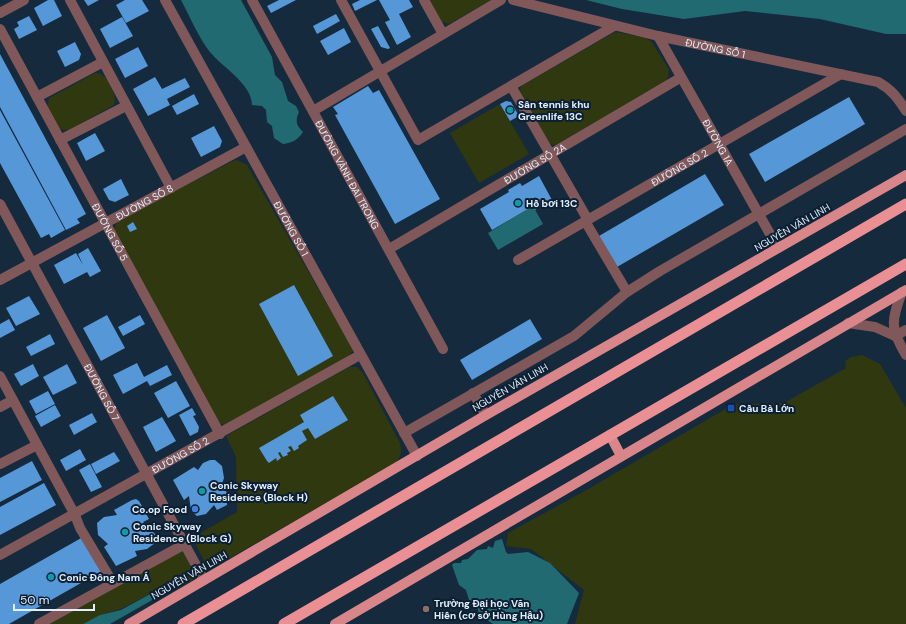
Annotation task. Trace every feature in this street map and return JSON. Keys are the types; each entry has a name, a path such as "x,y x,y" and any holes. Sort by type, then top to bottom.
{"highway":[{"path":"183,624 902,207"},
{"path":"284,624 906,264"}],"main road":[{"name":"NGUYỄN VĂN LINH","path":"129,624 486,415 906,175"},
{"path":"335,624 904,291"},
{"path":"610,435 621,456"}],"street":[{"path":"0,13 24,0"},
{"path":"70,0 171,188"},
{"name":"ĐƯỜNG SỐ 1","path":"165,0 417,456"},
{"name":"ĐƯỜNG VÀNH ĐAI TRONG","path":"252,0 443,349"},
{"path":"341,0 418,140 614,26"},
{"path":"424,0 443,34"},
{"path":"313,111 501,0"},
{"name":"ĐƯỜNG SỐ 1","path":"513,0 658,36 878,82 889,88 906,110"},
{"name":"ĐƯỜNG SỐ 5","path":"0,29 104,223 220,434"},
{"name":"ĐƯỜNG 1A","path":"658,36 680,78 778,248"},
{"path":"37,97 103,62"},
{"name":"ĐƯỜNG SỐ 2","path":"518,260 841,74"},
{"name":"ĐƯỜNG SỐ 2A","path":"389,249 680,78"},
{"path":"511,86 626,292"},
{"path":"60,140 126,106"},
{"path":"404,433 574,336 626,292 906,129"},
{"name":"ĐƯỜNG SỐ 8","path":"0,280 246,147"},
{"name":"ĐƯỜNG SỐ 7","path":"0,204 204,580"},
{"path":"904,291 893,318 895,336 906,355"},
{"path":"848,323 875,327 895,336"},
{"path":"895,336 906,330"},
{"name":"ĐƯỜNG SỐ 2","path":"0,555 147,475 360,355"},
{"path":"0,376 75,515 80,528 113,583"},
{"path":"473,393 486,415"},
{"path":"0,407 13,400"},
{"path":"0,464 37,445"},
{"path":"39,624 185,544"}],"shaded area":[{"path":"181,0 241,0 272,57 275,75 282,82 288,101 296,106 299,112 297,123 303,132 297,139 283,144 274,138 272,126 267,122 266,110 262,106 252,105 251,97 242,83 215,58 206,47"},
{"path":"429,0 491,0 449,24 441,21"},
{"path":"586,0 906,0 906,34 886,34 820,19 745,11 684,19 622,9"},
{"path":"615,32 643,37 651,41 668,68 669,72 667,80 556,145 550,144 520,92 521,86"},
{"path":"95,73 99,73 104,76 110,84 113,90 115,101 114,105 69,130 59,129 47,109 49,98"},
{"path":"500,104 529,154 479,183 450,133"},
{"path":"235,160 247,165 353,351 347,358 224,425 219,423 114,229 117,222 122,218"},
{"path":"533,206 543,224 498,250 488,233"},
{"path":"862,355 880,364 906,408 906,624 575,624 584,590 531,549 506,546 508,533 583,492 734,404 784,403 846,368 845,361 851,357"},
{"path":"349,367 357,367 363,373 400,443 401,454 396,463 214,567 208,568 192,538 237,512 236,457 226,436"},
{"path":"502,539 508,554 528,552 550,563 579,593 567,624 493,624 479,614 477,606 469,600 466,590 459,585 452,565 454,563 461,563 462,560 468,559 477,550 487,549 488,546 493,548 495,541"},
{"path":"182,551 195,574 194,579 181,587 178,581 174,581 121,609 100,615 83,624 49,624"},
{"path":"174,581 179,582 175,587 110,624 83,624 100,615 121,610"}],"building":[{"path":"48,0 54,0 62,16 43,26 34,8"},
{"path":"84,0 99,0 88,6"},
{"path":"125,0 142,0 149,11 126,23 116,5"},
{"path":"279,0 296,0 271,13 267,6"},
{"path":"360,0 377,0 355,11 352,4"},
{"path":"379,0 409,0 413,7 399,14 411,37 397,45 385,22 390,20"},
{"path":"336,14 340,21 317,34 313,26"},
{"path":"29,16 37,30 19,39 14,29 19,26 17,22"},
{"path":"122,17 133,36 110,48 100,29"},
{"path":"378,26 390,48 388,49 381,47 371,29"},
{"path":"344,28 351,42 328,55 320,41"},
{"path":"75,42 81,54 79,60 65,67 57,51"},
{"path":"138,47 148,66 125,78 115,59"},
{"path":"0,54 86,214 77,219 80,223 66,230 0,107"},
{"path":"155,77 162,89 185,78 190,87 167,99 170,105 148,116 133,89"},
{"path":"368,86 373,93 379,90 440,199 395,224 335,115 338,114 333,107"},
{"path":"194,94 199,104 177,115 172,106"},
{"path":"849,97 865,124 765,182 749,154"},
{"name":"Sân tennis khu Greenlife 13C","path":"506,101 511,102 519,116 510,121 500,104"},
{"path":"0,110 65,230 51,238 49,234 41,238 0,163"},
{"path":"214,126 222,141 220,147 201,157 191,138"},
{"path":"95,133 105,151 86,161 77,143"},
{"path":"705,174 724,205 617,267 599,236"},
{"name":"Hồ bơi 13C","path":"539,176 552,200 535,210 533,206 492,230 480,209 509,192 508,190 520,183 522,186"},
{"path":"121,179 129,195 115,202 109,200 103,189"},
{"path":"133,222 137,229 130,232 127,226"},
{"path":"88,248 101,271 90,277 87,272 64,284 54,265 76,253 83,265 78,254"},
{"path":"294,285 333,356 298,376 259,304"},
{"path":"29,296 40,314 16,326 6,308"},
{"path":"107,315 125,348 101,361 83,328"},
{"path":"140,315 145,324 123,336 118,327"},
{"path":"9,319 15,330 0,338 0,324"},
{"path":"530,319 542,339 472,380 460,360"},
{"path":"50,334 55,344 31,356 26,347"},
{"path":"137,363 144,377 167,365 172,375 150,386 147,381 123,394 113,375"},
{"path":"33,364 39,376 21,386 14,374"},
{"path":"67,364 77,383 53,395 43,377"},
{"path":"176,381 190,406 168,418 154,393"},
{"path":"48,391 55,404 36,414 29,401"},
{"path":"333,396 348,420 315,439 308,428 302,431 307,440 298,446 299,448 294,451 291,446 288,447 291,451 287,453 288,455 283,457 280,452 278,453 281,458 277,461 276,458 269,463 259,448 304,422 300,415"},
{"path":"55,405 61,416 41,427 35,416"},
{"path":"192,408 196,415 193,416 199,427 198,432 190,436 179,415"},
{"path":"92,413 97,422 74,435 69,425"},
{"path":"162,417 176,441 156,452 143,427"},
{"path":"80,449 86,460 66,471 60,460"},
{"path":"114,452 120,461 96,474 91,464"},
{"name":"Conic Skyway Residence (Block H)","path":"210,460 215,460 222,466 224,478 222,484 226,485 227,505 217,510 214,505 206,514 197,516 191,511 189,496 184,500 173,480 194,467 198,470 203,463"},
{"path":"32,461 42,480 0,502 0,478"},
{"path":"90,464 102,487 91,492 79,470"},
{"path":"44,483 56,505 0,535 0,507"},
{"name":"Conic Skyway Residence (Block G)","path":"136,499 139,501 149,519 143,522 155,534 155,543 147,549 135,551 137,556 116,566 104,547 108,544 98,535 97,523 104,517 117,515 114,510"},
{"name":"Conic Đông Nam Á","path":"83,537 102,571 9,624 0,624 0,584"}],"place":[{"name":"Sân tennis khu Greenlife 13C","path":"510,110"},
{"name":"Hồ bơi 13C","path":"518,203"},
{"name":"Cầu Bà Lớn","path":"731,408"},
{"name":"Conic Skyway Residence (Block H)","path":"202,491"},
{"name":"Co.op Food","path":"195,509"},
{"name":"Conic Skyway Residence (Block G)","path":"125,532"},
{"name":"Conic Đông Nam Á","path":"51,577"},
{"name":"Trường Đại học Văn Hiến (cơ sở Hùng Hậu)","path":"426,609"}]}
